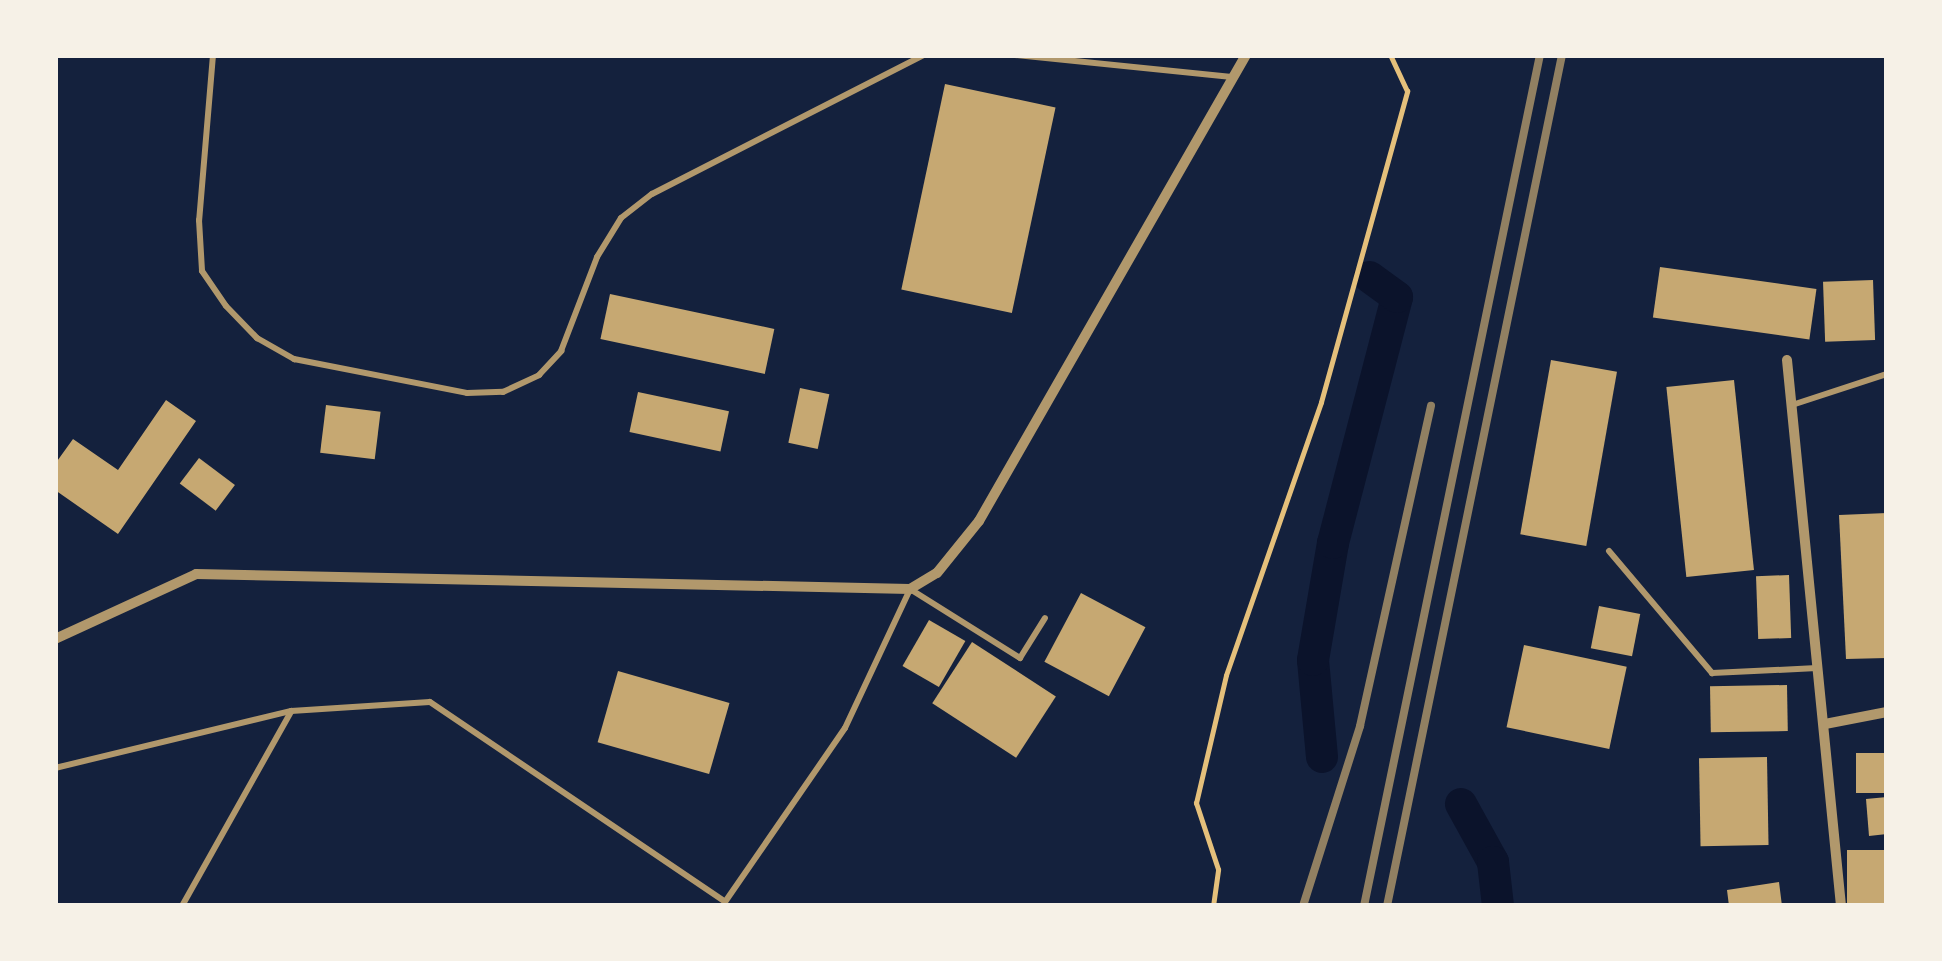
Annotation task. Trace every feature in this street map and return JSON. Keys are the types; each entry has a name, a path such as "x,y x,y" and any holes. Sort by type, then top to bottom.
{"street":[{"path":"55,639 196,574 910,589 937,573 980,521 1246,55"},
{"path":"1787,360 1841,906"},
{"path":"1825,724 1887,712"}],"lane":[{"path":"213,55 199,220 202,271 226,306 258,338 294,359 467,393 504,392 539,375 560,352 596,257 621,218 652,194 924,55"},
{"path":"1015,55 1233,77"},
{"path":"1791,405 1887,374"},
{"path":"1609,552 1712,674 1817,668"},
{"path":"55,768 291,710 430,702 725,904 845,728 910,589 1020,658 1045,618"},
{"path":"182,906 291,710"}],"path":[{"path":"1213,906 1218,869 1196,803 1226,675 1321,402 1408,91 1390,55"}],"building":[{"path":"945,84 1056,107 1012,313 901,289"},
{"path":"1660,267 1816,289 1809,339 1653,318"},
{"path":"1873,280 1875,340 1825,342 1823,282"},
{"path":"610,294 774,329 765,374 600,339"},
{"path":"1551,360 1617,372 1586,546 1520,534"},
{"path":"1734,380 1754,570 1686,577 1666,387"},
{"path":"800,388 829,394 818,449 788,443"},
{"path":"638,392 729,411 720,451 629,432"},
{"path":"166,400 196,421 118,534 55,490 55,464 73,439 118,470"},
{"path":"326,405 381,412 375,459 320,453"},
{"path":"199,458 235,485 216,511 180,484"},
{"path":"1887,513 1887,658 1846,659 1839,515"},
{"path":"1789,575 1791,638 1758,639 1756,576"},
{"path":"1081,593 1145,627 1109,696 1044,662"},
{"path":"1599,606 1640,614 1632,656 1591,648"},
{"path":"929,620 965,641 939,687 902,666"},
{"path":"972,642 1056,696 1016,758 932,703"},
{"path":"1524,645 1627,667 1609,749 1507,727"},
{"path":"618,671 730,703 709,774 598,742"},
{"path":"1787,685 1788,731 1711,732 1710,686"},
{"path":"1856,753 1887,753 1887,793 1856,793"},
{"path":"1767,757 1769,845 1701,846 1699,758"},
{"path":"1887,797 1887,834 1869,836 1866,799"},
{"path":"1847,850 1887,850 1887,906 1847,906"},
{"path":"1779,882 1782,906 1729,906 1727,890"}],"waterway":[{"path":"1322,757 1313,660 1333,543 1397,297 1369,277"},
{"path":"1461,804 1493,862 1498,906"}],"railway":[{"path":"1364,906 1540,55"},
{"path":"1387,906 1562,55"},
{"path":"1303,906 1360,726 1431,406"}]}
